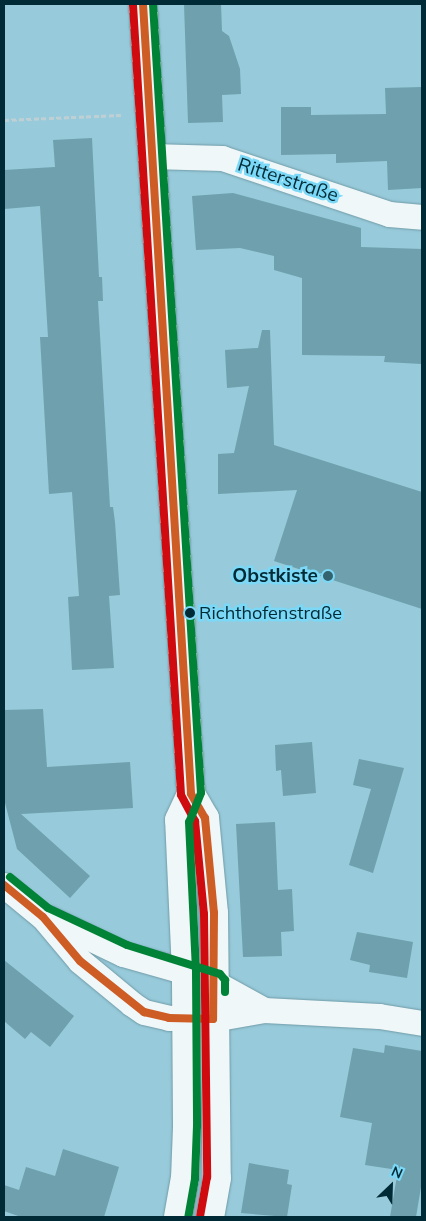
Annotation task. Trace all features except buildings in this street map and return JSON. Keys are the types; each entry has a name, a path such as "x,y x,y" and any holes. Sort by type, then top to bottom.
{"main road":[{"path":"143,4 191,794 205,818 214,913 217,1178 210,1217"},
{"path":"178,1217 186,1153 186,972 179,820 191,794"},
{"path":"186,972 215,982"},
{"path":"186,1018 214,1019"}],"street":[{"name":"Ritterstraße","path":"151,156 222,158 390,214 422,217"},
{"path":"4,885 43,916 80,961 132,1004 144,1012 169,1018 186,1018"},
{"path":"43,916 123,954 186,972"},
{"path":"215,982 264,1010"},
{"path":"214,1019 264,1010 379,1016 422,1023"}],"path":[{"path":"4,120 149,114"}],"shaded area":[{"path":"195,1083 201,1083 202,1153 195,1217 188,1217"}],"transit line":[{"path":"143,4 191,794 205,818 214,913 213,1019"},
{"path":"153,4 201,793 189,822 196,972 197,1126 195,1179 188,1217"},
{"path":"133,5 181,795 195,821 204,914 207,1177 200,1215"},
{"path":"10,877 48,908 127,945 220,974 225,980 225,992"},
{"path":"4,885 43,917 80,961 144,1012 169,1018 213,1019"}],"place":[{"name":"Obstkiste","path":"328,576"},
{"name":"Richthofenstraße","path":"190,613"}]}
